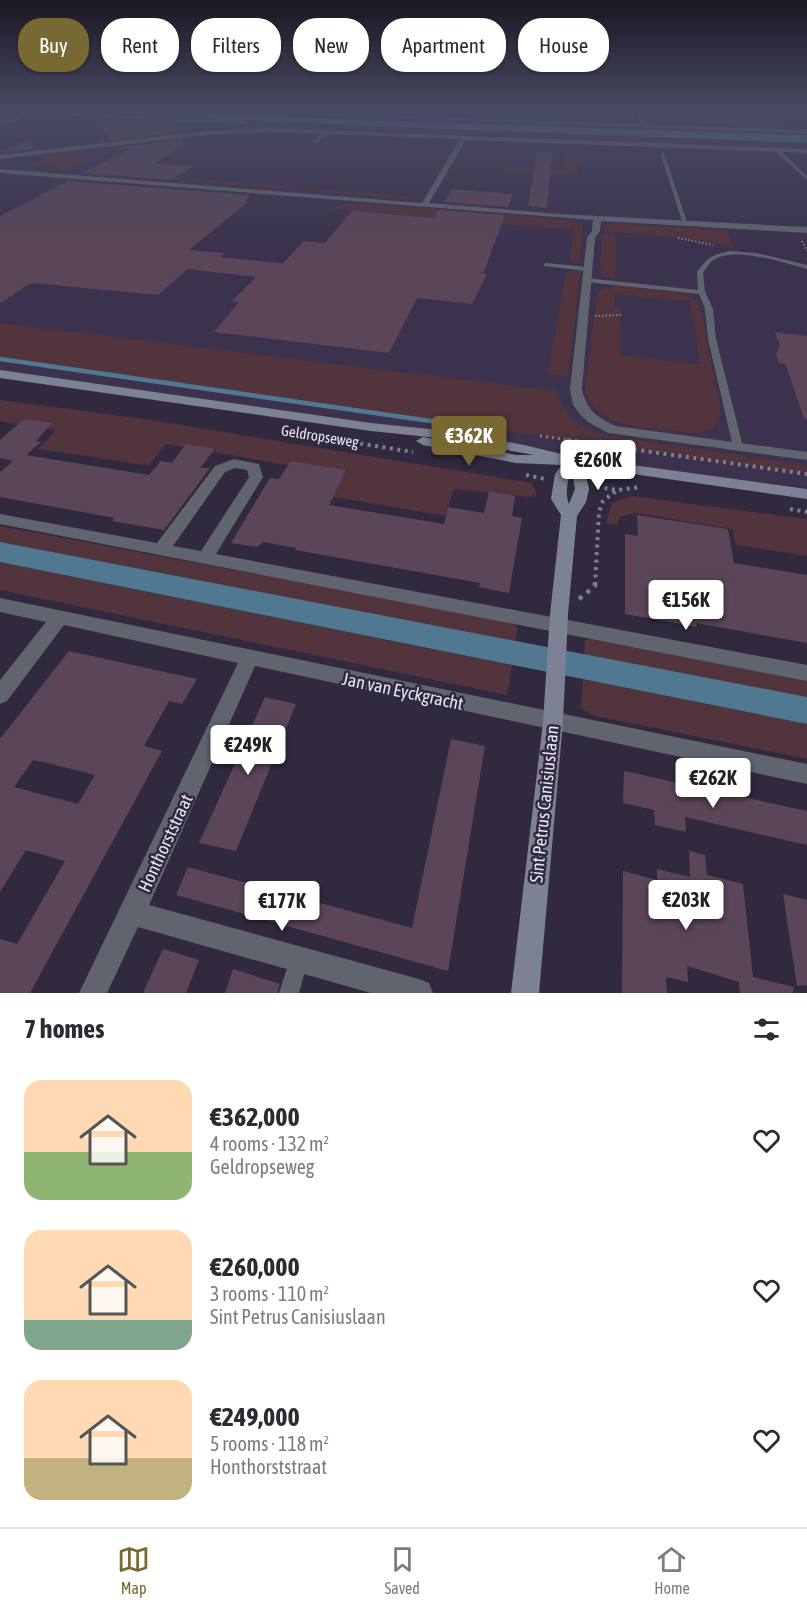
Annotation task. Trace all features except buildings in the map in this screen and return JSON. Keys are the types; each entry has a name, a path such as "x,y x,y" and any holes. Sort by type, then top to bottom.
{"main road":[{"name":"Geldropseweg","path":"0,374 371,427 415,440 505,458 574,461 807,494"},
{"path":"561,481 562,474 574,461 582,477 582,484"},
{"name":"Sint Petrus Canisiuslaan","path":"561,481 559,499 569,515"},
{"name":"Sint Petrus Canisiuslaan","path":"525,993 553,722 569,515 580,502 582,484"}],"street":[{"path":"1,157 24,154"},
{"path":"424,205 454,154"},
{"path":"1,169 597,219 807,230"},
{"path":"586,218 586,230 591,238"},
{"path":"597,219 596,231 591,238 583,316 577,402 582,411 613,430 807,456"},
{"path":"161,550 220,469 234,463 254,467 256,477 205,558"},
{"path":"0,519 807,673"},
{"name":"Jan van Eyckgracht","path":"0,605 249,659 807,774"},
{"path":"0,695 59,618"},
{"name":"Honthorststraat","path":"93,993 132,914 249,659"},
{"path":"132,914 419,993"}],"lane":[{"path":"662,154 686,224"},
{"path":"781,154 807,179"},
{"path":"738,447 712,339 709,309 702,292 700,272 709,260 728,252 807,267"},
{"path":"546,265 587,275 702,292"},
{"path":"289,993 299,960"}],"path":[{"path":"678,238 723,247"},
{"path":"583,316 623,315"},
{"name":"Geldropseweg","path":"289,432 424,454"},
{"path":"524,474 561,481"},
{"path":"582,484 618,490 639,486"},
{"path":"559,627 595,586 599,512 603,501 618,490"}],"shaded area":[{"path":"0,154 807,154 807,488 553,457 96,388 0,371"},
{"path":"50,154 87,154 90,160 72,169 26,166"},
{"path":"567,154 581,154 577,176 503,171 506,167 562,170"},
{"path":"177,177 417,197 414,200 173,180"},
{"path":"348,202 572,220 583,225 580,263 569,260 574,230 331,209"},
{"path":"612,223 727,230 733,248 692,239 604,231 603,227"},
{"path":"602,234 615,235 615,279 600,275"},
{"path":"580,271 580,275 568,377 548,374 566,272"},
{"path":"619,286 680,293 699,301 721,413 714,427 708,431 693,433 642,427 617,421 596,409 589,400 585,388 598,292 604,288","holes":["615,294 690,301 700,364 619,355 620,307 614,307"]},
{"path":"0,323 556,391 563,406 573,417 585,427 599,434 807,465 807,473 0,360"},
{"path":"0,400 144,419 532,483 537,495 529,497 454,489 445,516 329,496 339,474 166,444 149,465 38,449 56,430 0,421"},
{"path":"631,496 807,519 807,556 736,545 732,529 635,513 620,517 617,525 606,523 612,503"},
{"path":"0,526 515,623 517,629 515,642 0,542"},
{"path":"0,562 512,665 507,695 0,590"},
{"path":"591,639 807,678 807,697 584,655 585,640"},
{"path":"583,678 807,724 807,759 591,715 581,708"}],"water":[{"path":"0,542 807,697 807,724 0,562"}],"waterway":[{"path":"0,359 451,424"}]}
